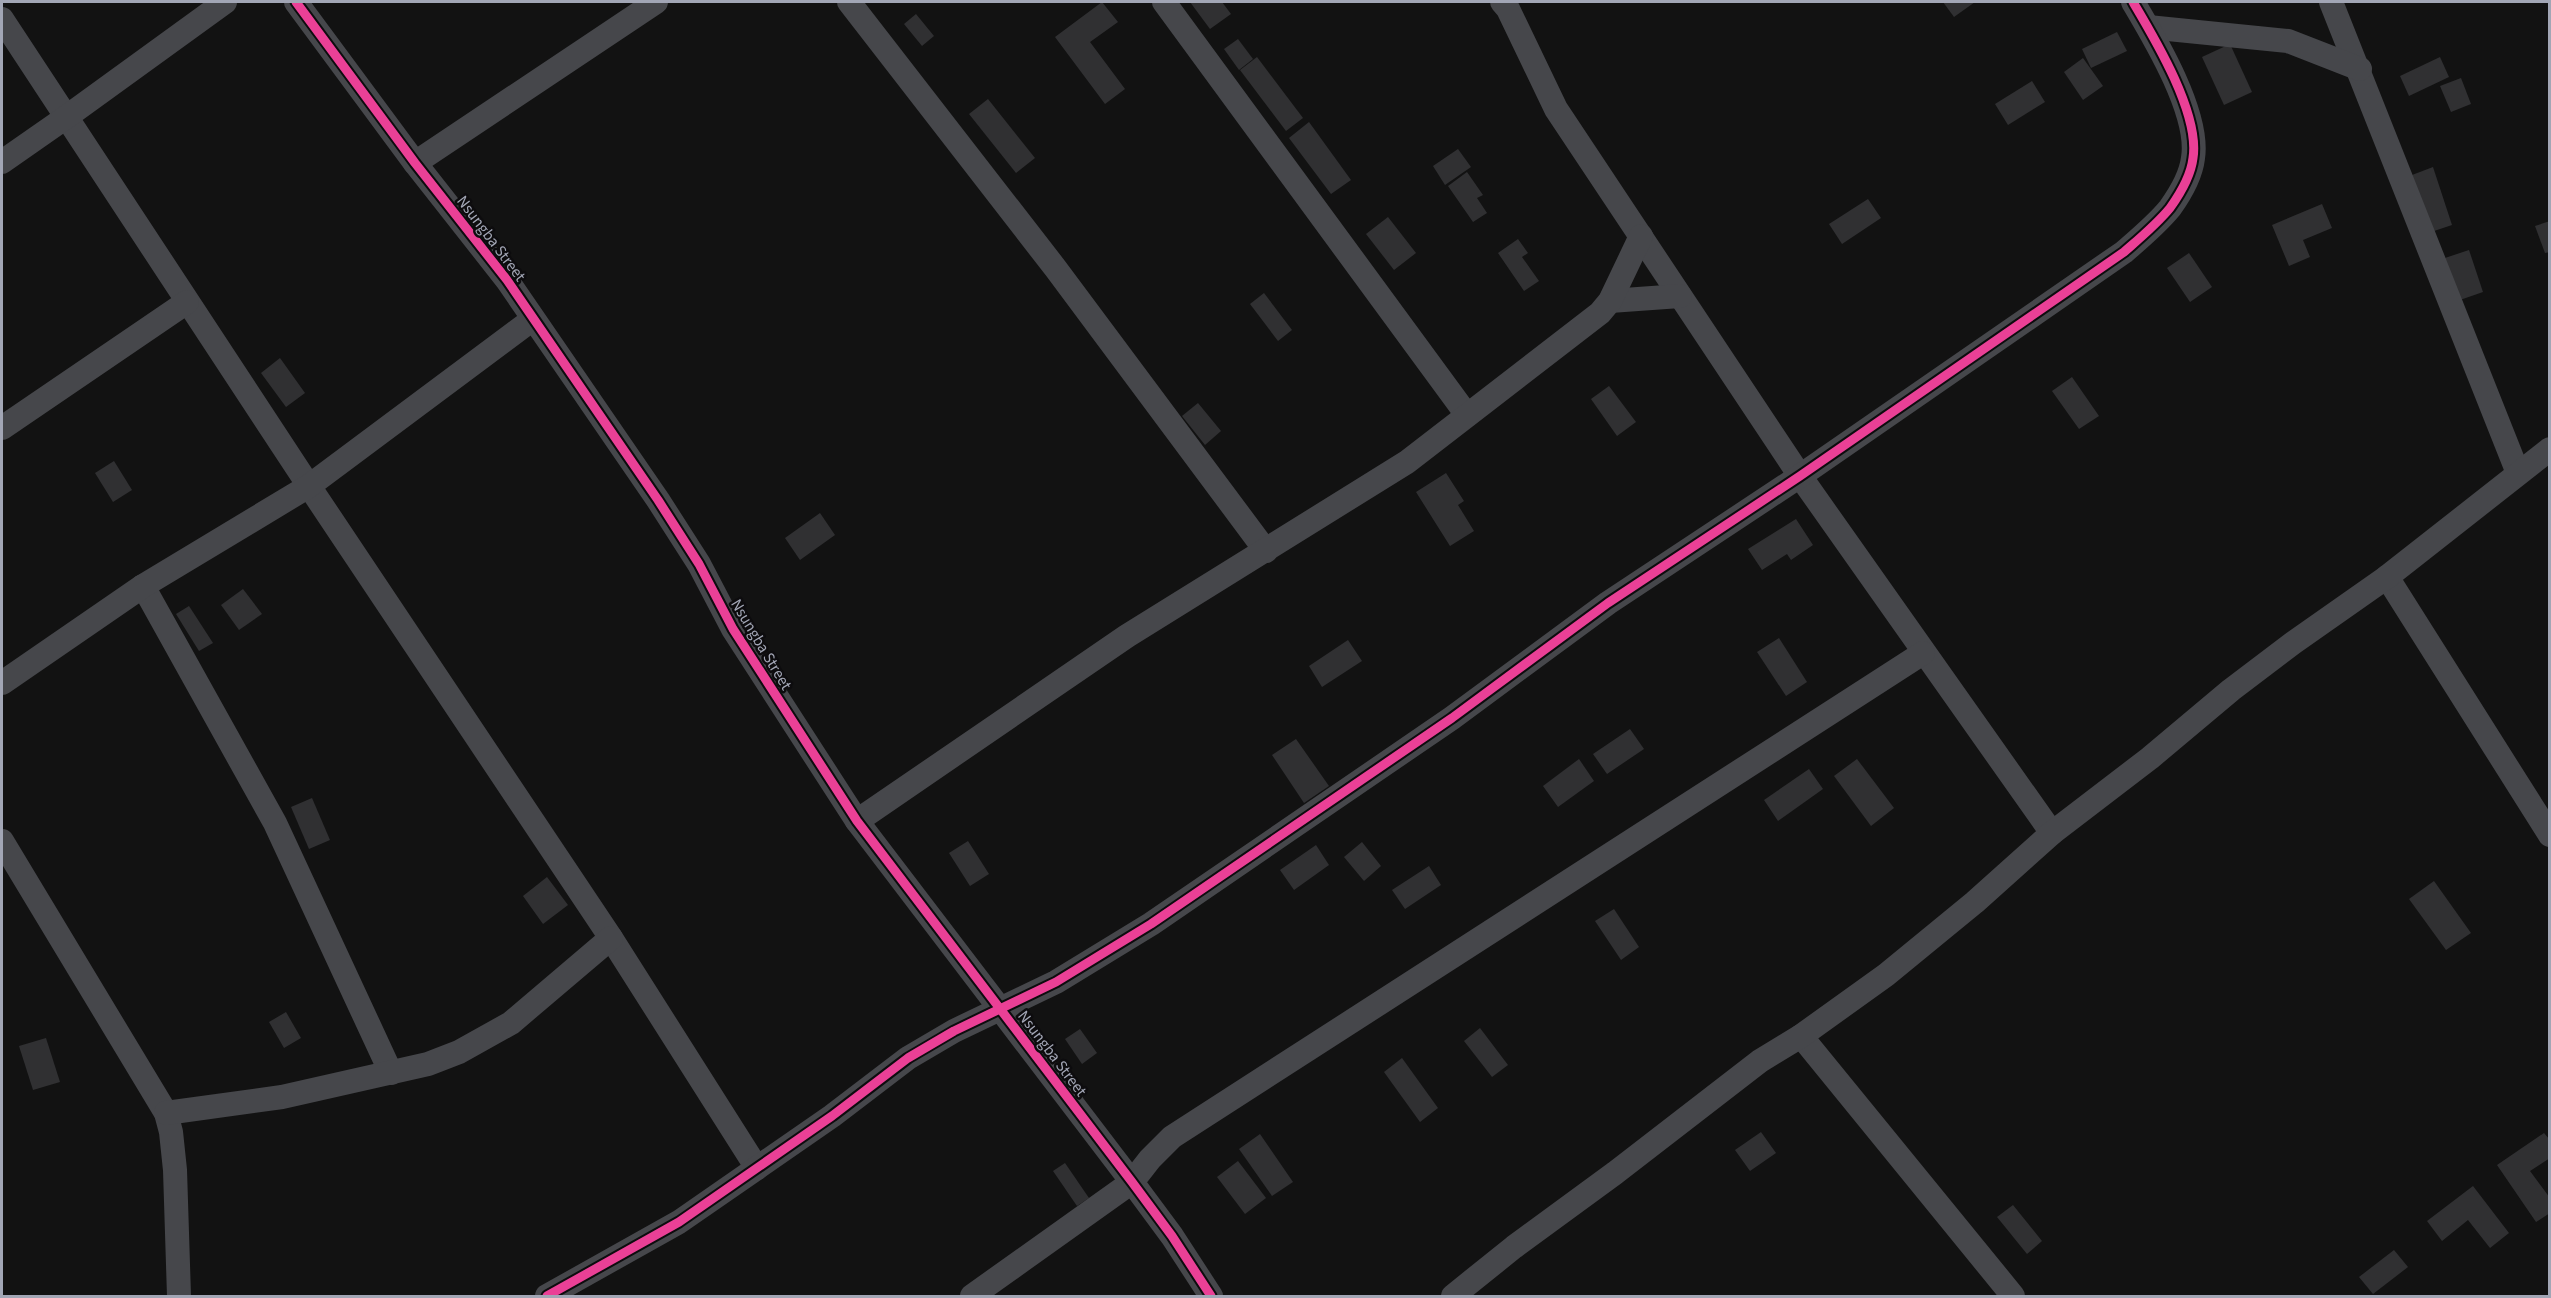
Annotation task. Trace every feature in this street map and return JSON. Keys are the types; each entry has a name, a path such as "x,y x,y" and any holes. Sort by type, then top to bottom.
{"street":[{"path":"2,162 225,2"},
{"name":"Nsungba Street","path":"296,2 415,163 507,280 670,518 699,564 733,628 857,821 1132,1182 1172,1236 1211,1296"},
{"path":"415,163 656,2"},
{"path":"849,2 1056,269 1266,551"},
{"path":"1164,2 1467,415"},
{"path":"1502,2 1508,9 1556,110 1800,476 2052,833"},
{"path":"547,1296 679,1222 832,1116 908,1058 954,1031 1056,982 1151,924 1452,718 1608,603 1800,476 2124,252 2170,207 2185,183 2194,158 2192,130 2178,87 2133,2"},
{"path":"2331,2 2360,69 2518,473"},
{"path":"2,19 65,118 611,938 757,1168"},
{"path":"2148,27 2288,41 2360,69"},
{"path":"857,821 1127,636 1407,462 1600,313 1610,301 1641,236"},
{"path":"1610,301 1680,296"},
{"path":"2,428 187,302"},
{"path":"2,683 143,586 309,486 533,319"},
{"path":"1453,1296 1760,1061 1801,1036 1886,975 1975,902 2052,833 2150,759 2266,663 2387,577 2550,449"},
{"path":"2387,577 2550,835"},
{"path":"143,586 275,823 391,1073"},
{"path":"972,1296 1132,1182 1150,1159 1172,1137 1923,652"},
{"path":"2,841 166,1113 171,1132 175,1170 179,1296"},
{"path":"166,1113 282,1097 429,1064 511,1023 611,938"},
{"path":"1801,1036 2013,1296"}],"building":[{"path":"1102,2 1118,22 1090,42 1125,89 1105,104 1055,37"},
{"path":"1190,2 1222,2 1231,14 1210,29"},
{"path":"1943,2 1975,2 1954,17"},
{"path":"916,14 934,36 922,46 904,24"},
{"path":"2117,32 2127,51 2091,68 2082,49"},
{"path":"1238,39 1253,59 1239,70 1224,49"},
{"path":"2230,44 2252,92 2224,105 2202,57"},
{"path":"1257,57 1303,118 1286,131 1240,70"},
{"path":"2440,57 2449,77 2409,96 2400,76"},
{"path":"2083,58 2103,86 2083,100 2064,72"},
{"path":"2461,78 2471,104 2451,112 2440,86"},
{"path":"2032,81 2045,102 2008,125 1995,104"},
{"path":"988,99 1035,158 1016,173 969,114"},
{"path":"1309,122 1351,180 1331,194 1289,138"},
{"path":"1458,149 1471,167 1445,185 1433,166"},
{"path":"2433,167 2452,225 2431,232 2412,175"},
{"path":"1467,172 1483,195 1477,198 1487,213 1473,222 1448,186"},
{"path":"1868,199 1881,218 1842,244 1829,224"},
{"path":"2322,204 2332,228 2303,240 2310,257 2289,266 2272,225"},
{"path":"1388,217 1416,253 1394,270 1366,234"},
{"path":"2550,221 2550,252 2545,253 2535,226"},
{"path":"1518,239 1528,253 1522,257 1539,281 1524,291 1498,253"},
{"path":"2469,250 2483,292 2460,300 2445,258"},
{"path":"2189,253 2212,287 2190,302 2167,268"},
{"path":"1264,293 1292,330 1278,341 1250,304"},
{"path":"280,358 305,393 286,407 261,373"},
{"path":"2072,377 2099,416 2079,429 2052,391"},
{"path":"1609,386 1636,422 1617,436 1591,399"},
{"path":"1198,403 1221,431 1205,445 1182,416"},
{"path":"114,461 132,490 113,502 95,473"},
{"path":"1446,473 1464,501 1458,505 1474,531 1450,546 1416,492"},
{"path":"820,513 835,535 800,560 785,538"},
{"path":"1796,519 1813,545 1791,560 1787,554 1762,570 1748,549"},
{"path":"243,589 262,614 239,630 221,605"},
{"path":"189,606 213,643 199,651 176,614"},
{"path":"1779,638 1807,682 1786,696 1757,652"},
{"path":"1348,640 1362,661 1322,687 1309,666"},
{"path":"1630,729 1644,749 1607,774 1593,754"},
{"path":"1296,739 1329,786 1304,803 1272,755"},
{"path":"1579,759 1594,781 1558,807 1543,786"},
{"path":"1857,759 1894,808 1871,826 1834,776"},
{"path":"1809,769 1823,789 1778,821 1764,800"},
{"path":"312,798 330,840 309,849 291,807"},
{"path":"968,841 989,874 970,886 949,853"},
{"path":"1362,842 1381,866 1364,881 1344,857"},
{"path":"1316,845 1329,865 1294,890 1280,870"},
{"path":"1429,866 1441,885 1405,909 1392,890"},
{"path":"547,877 568,905 543,924 523,896"},
{"path":"2434,881 2471,933 2446,950 2409,899"},
{"path":"1614,909 1639,947 1621,960 1595,921"},
{"path":"286,1012 301,1038 284,1048 269,1022"},
{"path":"1480,1028 1508,1065 1492,1077 1464,1041"},
{"path":"1080,1029 1097,1053 1082,1064 1065,1039"},
{"path":"46,1038 60,1082 33,1090 19,1046"},
{"path":"1402,1058 1438,1108 1420,1122 1384,1072"},
{"path":"1761,1132 1776,1153 1750,1171 1735,1150"},
{"path":"2544,1133 2550,1140 2550,1158 2530,1171 2550,1198 2550,1213 2536,1222 2497,1165"},
{"path":"1260,1134 1293,1182 1272,1196 1239,1149"},
{"path":"1238,1161 1266,1198 1245,1214 1217,1177"},
{"path":"1065,1163 1089,1198 1077,1206 1053,1171"},
{"path":"2473,1186 2509,1233 2490,1248 2468,1220 2442,1241 2427,1221"},
{"path":"2013,1205 2042,1241 2027,1254 1997,1217"},
{"path":"2394,1250 2408,1267 2373,1294 2359,1277"}],"cycle path":[{"path":"296,2 415,163 507,280 658,500 699,564 733,629 857,821 1132,1182 1172,1236 1211,1296"},
{"path":"547,1296 679,1222 832,1116 908,1058 954,1031 1056,982 1151,924 1452,718 1608,603 1800,476 2124,252 2170,208 2178,197 2190,171 2193,158 2190,120 2183,99 2153,36 2133,2"}]}
